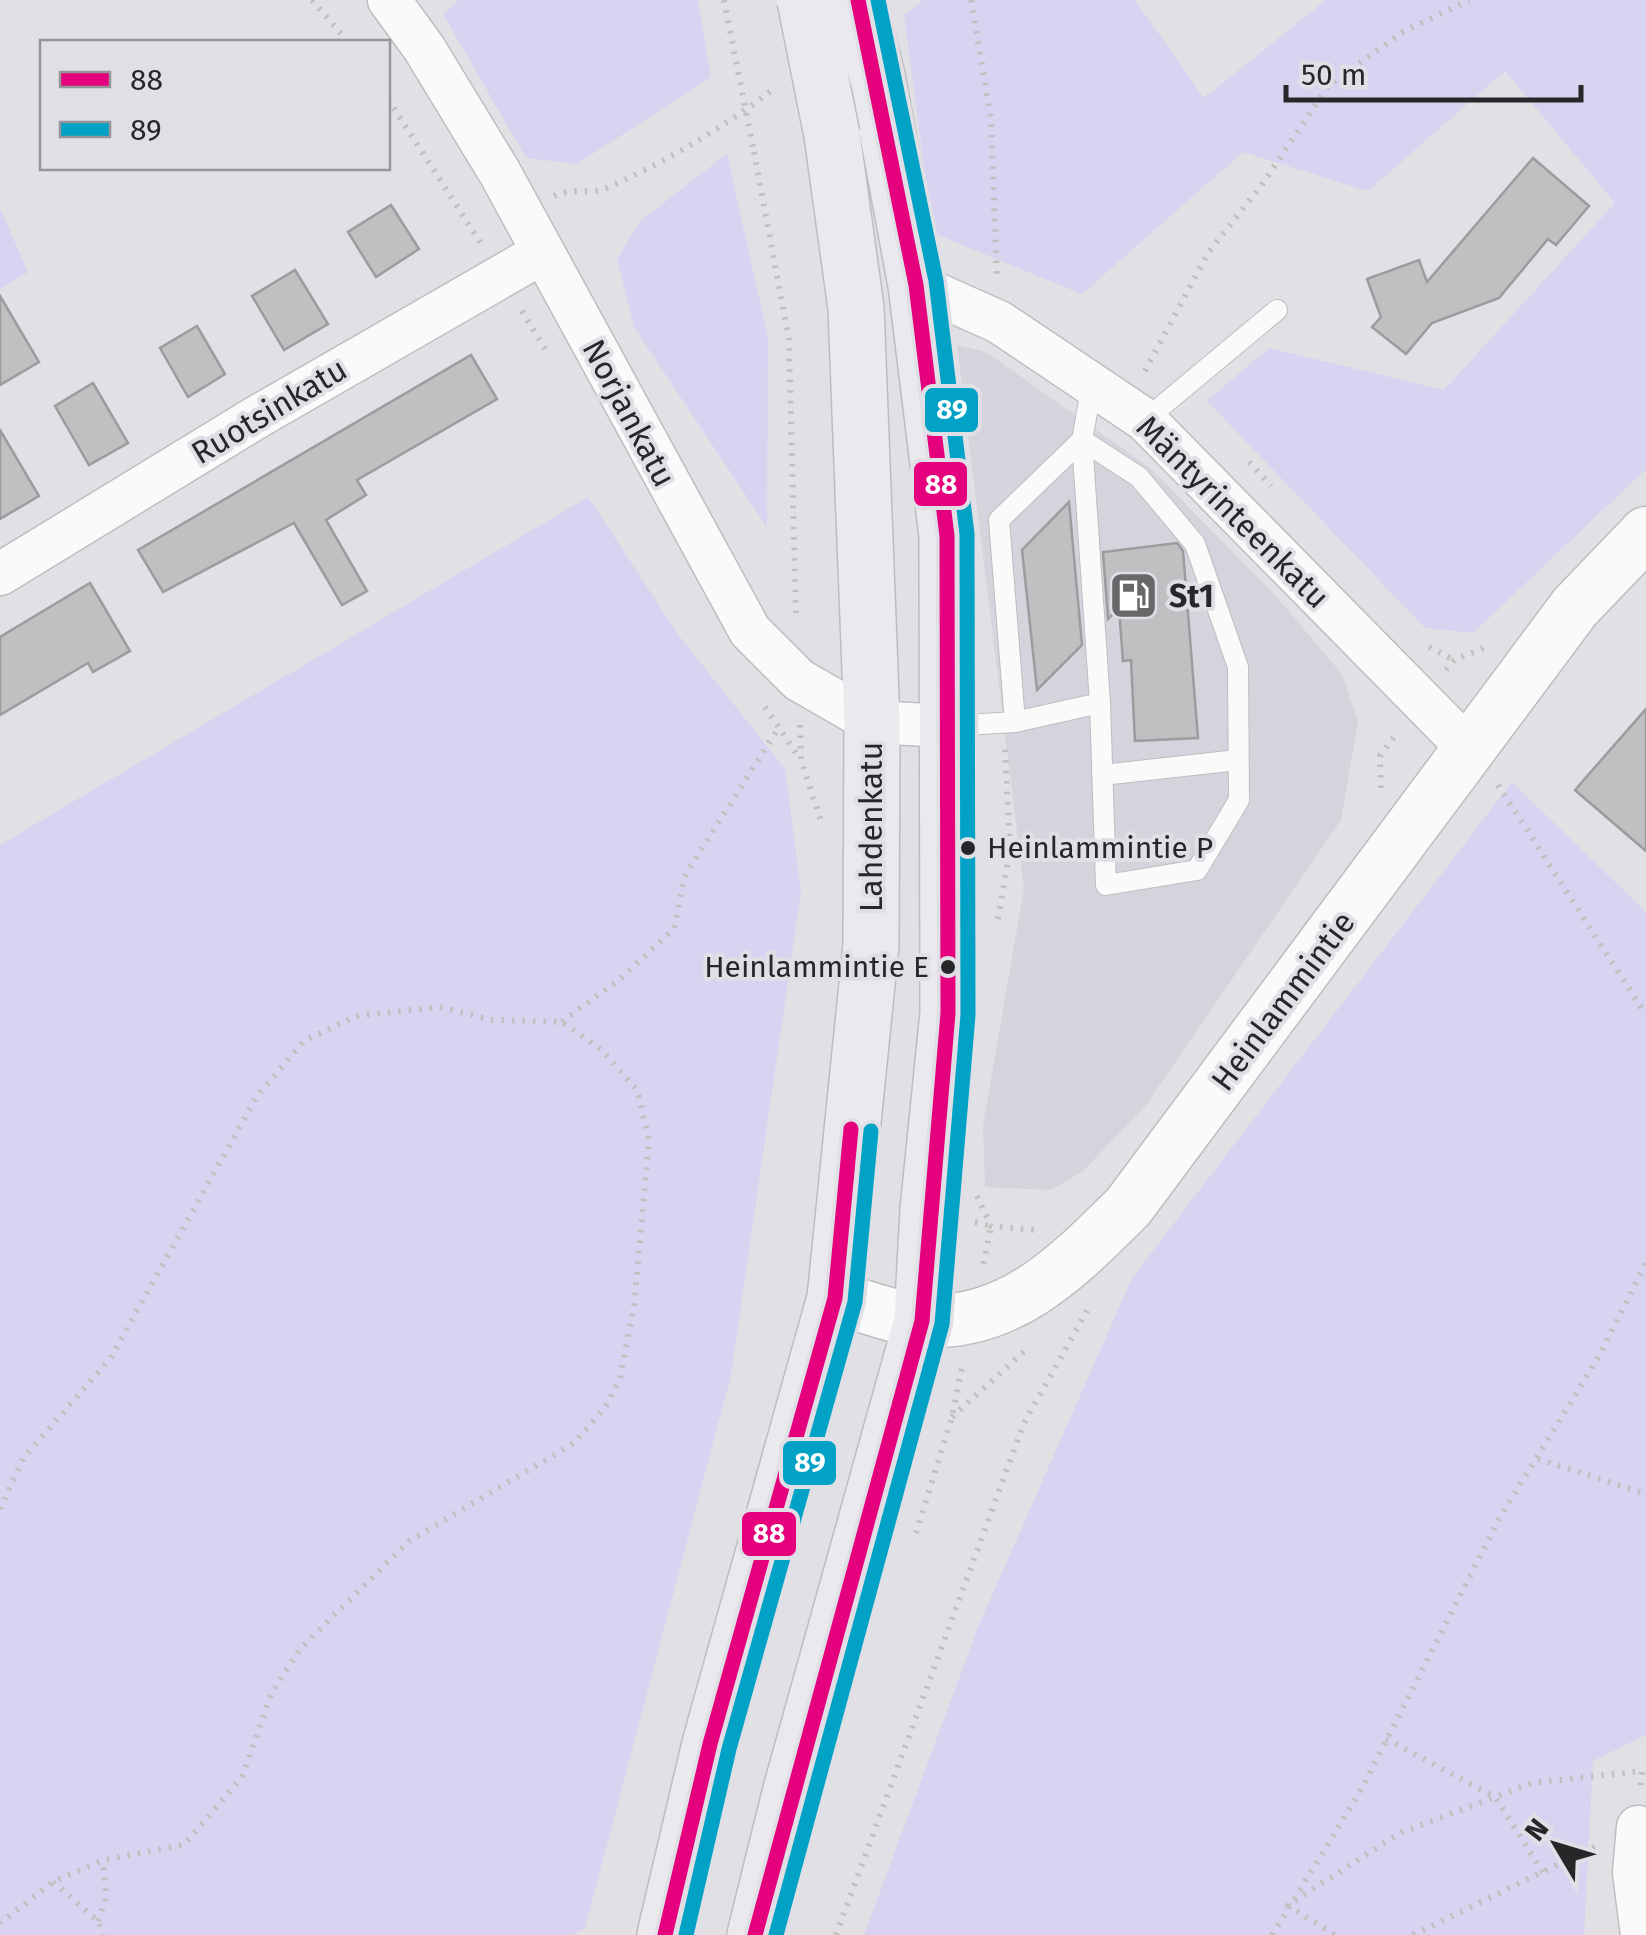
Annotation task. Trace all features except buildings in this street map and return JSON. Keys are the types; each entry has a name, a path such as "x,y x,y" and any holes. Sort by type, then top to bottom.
{"main road":[{"name":"Lahdenkatu","path":"665,1935 710,1744 835,1298 871,945 872,722 856,308 832,135 805,0"},
{"path":"756,1935 791,1790 922,1321 928,1210 948,1013 947,536 916,285 877,76 858,0"}],"street":[{"name":"Norjankatu","path":"389,0 424,48 520,214 750,631 799,680 872,722 946,726"},
{"name":"Ruotsinkatu","path":"0,574 257,417 542,253"},
{"name":"Mäntyrinteenkatu","path":"916,285 999,322 1121,404 1468,748"},
{"name":"Heinlammintie","path":"835,1298 922,1321 972,1319 1017,1302 1063,1272 1128,1207 1575,607 1646,533"},
{"path":"1638,1827 1634,1872 1642,1935"}],"lane":[{"path":"1010,722 999,520 1121,404 1277,310"},
{"path":"1082,440 1139,477 1195,544 1238,667 1239,800 1197,870 1106,886 1100,703 1082,440"},
{"path":"946,726 1010,722 1100,703"},
{"path":"1102,775 1238,760"}],"path":[{"path":"312,0 346,40"},
{"path":"724,0 789,340 801,760 824,828"},
{"path":"970,0 991,119 999,322"},
{"path":"1121,404 1208,253 1261,186 1328,85 1403,32 1470,0"},
{"path":"479,240 563,192 602,190 700,142 778,85"},
{"path":"1010,722 1010,848"},
{"path":"562,1022 621,978 674,929 684,876 779,726"},
{"path":"1468,748 1489,772 1646,1015"},
{"path":"0,1509 24,1457 110,1358 257,1096 304,1041 356,1016 440,1008 492,1020 562,1022 602,1050 637,1090 648,1139 634,1306 620,1378 606,1406 574,1443 409,1542 300,1649 271,1694 242,1776 184,1845 103,1860 53,1882 0,1923"},
{"path":"1272,1935 1360,1792 1499,1519 1600,1356 1646,1263"},
{"path":"836,1935 1024,1424 1096,1295"},
{"path":"1538,1459 1646,1494"},
{"path":"1386,1740 1495,1797 1543,1872"},
{"path":"1288,1905 1400,1833 1532,1783 1642,1772 1638,1827 1413,1935"},
{"path":"98,1921 106,1898 103,1860"},
{"path":"53,1882 98,1921 103,1935"},
{"path":"1288,1905 1334,1935"}],"shaded area":[{"path":"458,0 698,0 711,77 577,164 526,158 443,14"},
{"path":"923,0 1135,0 1204,98 1326,0 1646,0 1646,469 1473,633 1425,628 1207,401 1269,348 1444,390 1615,203 1505,71 1368,191 1243,152 1082,294 933,233 904,15"},
{"path":"727,154 768,338 767,527 634,327 617,259 640,221"},
{"path":"0,208 28,272 0,289"},
{"path":"957,345 986,352 1150,468 1274,594 1342,674 1358,722 1341,820 1146,1105 1083,1171 1051,1190 985,1187 983,1126 1024,888"},
{"path":"588,497 680,637 785,769 801,891 731,1375 585,1928 572,1935 0,1935 0,845"},
{"path":"1512,782 1646,912 1646,1735 1593,1761 1584,1935 864,1935 978,1627 1132,1278"}],"transit line":[{"name":"88","path":"755,1935 922,1321 948,1013 947,536 916,285 858,0"},
{"name":"89","path":"776,1935 942,1324 968,1015 967,534 936,281 878,0"},
{"name":"88","path":"665,1935 710,1744 835,1298 851,1129"},
{"name":"89","path":"686,1935 729,1749 855,1302 871,1131"}],"place":[{"name":"St1","path":"1134,596"},
{"name":"Heinlammintie P","path":"968,848"},
{"name":"Heinlammintie E","path":"948,967"}]}
